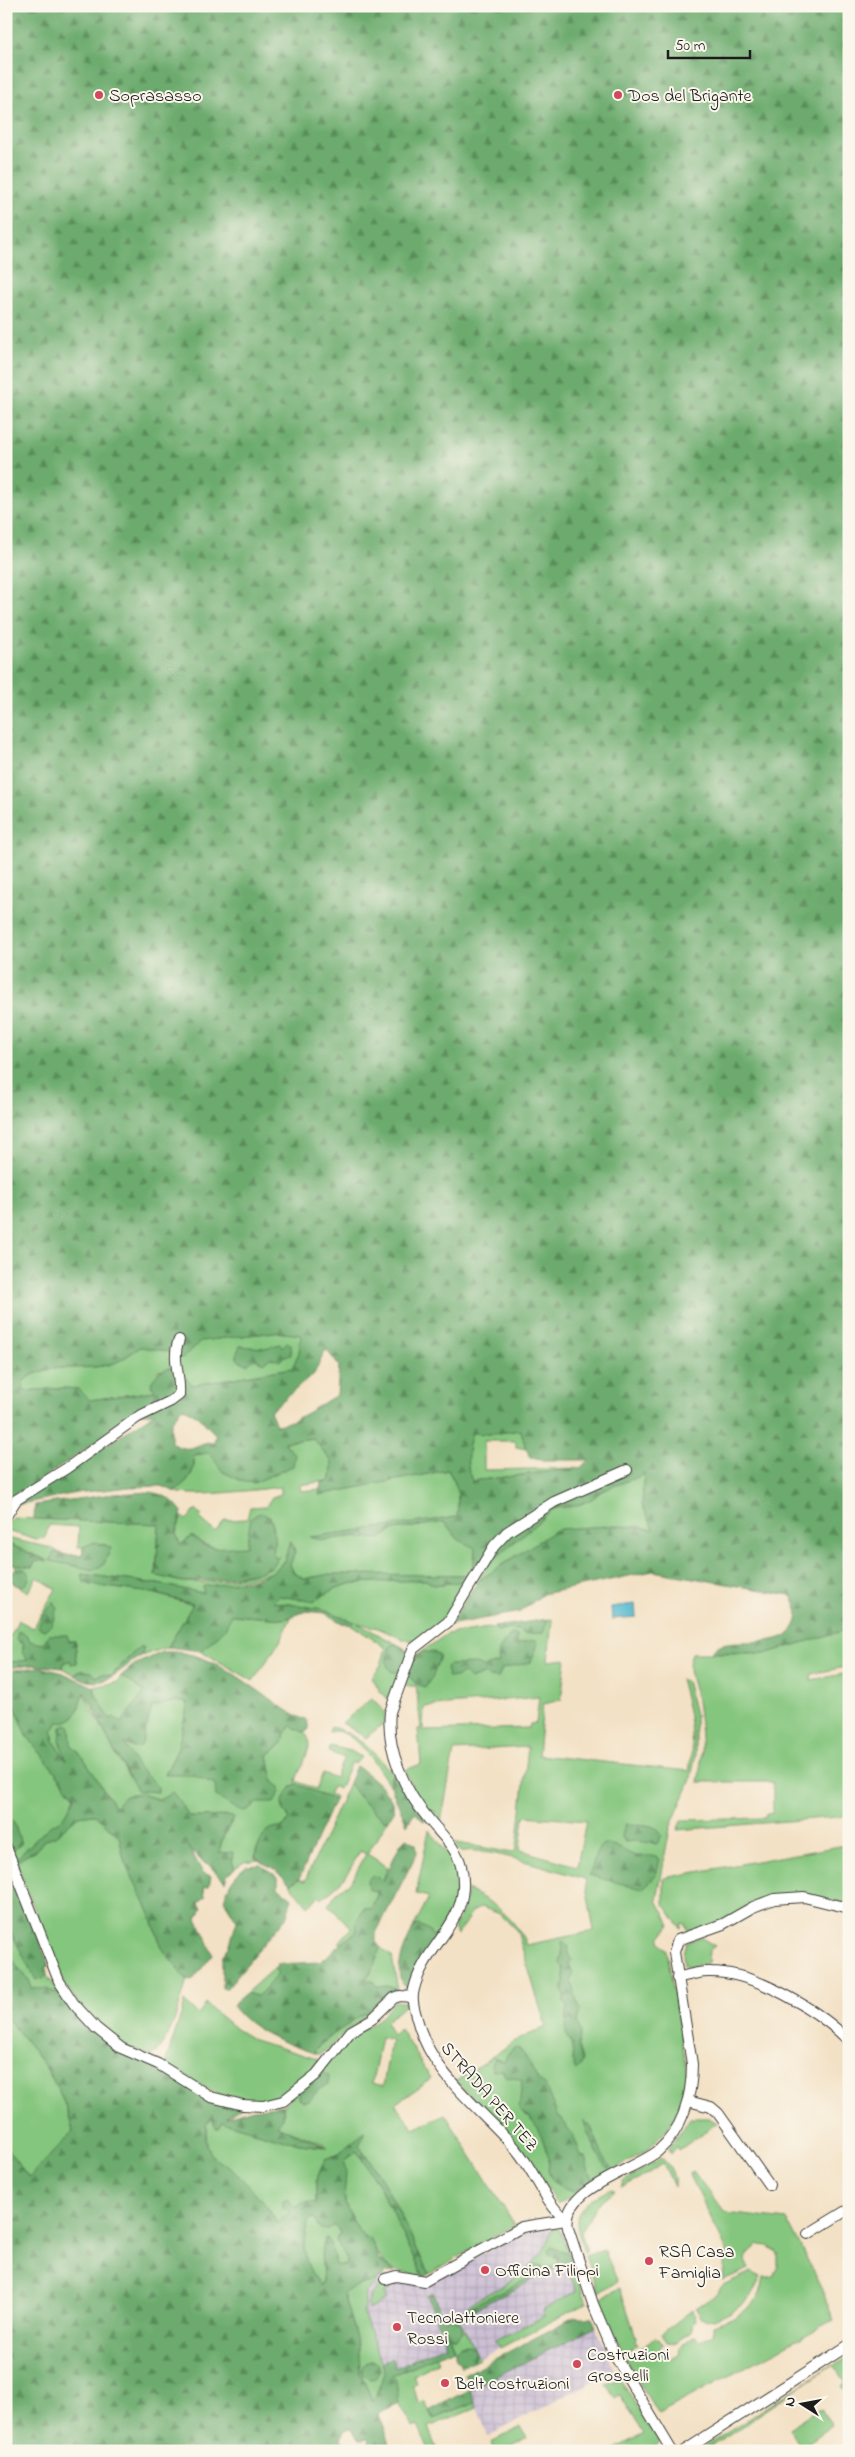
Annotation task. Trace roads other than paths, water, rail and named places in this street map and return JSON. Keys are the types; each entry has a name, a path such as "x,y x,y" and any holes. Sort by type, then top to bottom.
{"street":[{"path":"6,1516 16,1500 66,1468 138,1417 171,1401 179,1395 180,1383 174,1351 178,1340"},
{"path":"6,1847 58,1981 74,2004 96,2028 121,2048 158,2064 211,2097 243,2105 264,2106 284,2101 316,2075 351,2031 372,2019 394,1998 400,1996 412,1997 416,1981 428,1957 460,1910 464,1886 456,1853 419,1807 398,1763 391,1741 390,1712 413,1649 448,1622 494,1546 507,1532 554,1502 627,1470"},
{"path":"672,2451 624,2373 608,2341 578,2260 566,2220 569,2210 577,2198 658,2150 678,2126 688,2101 692,2082 692,2064 674,1948 678,1940 723,1924 765,1902 804,1897 849,1908"},
{"path":"678,1978 713,1972 750,1980 803,2003 831,2023 849,2041"},
{"name":"STRADA PER TEZ","path":"412,1997 424,2043 432,2058 442,2071 517,2149 555,2210 566,2220"},
{"path":"688,2101 711,2107 718,2113 769,2185"},
{"path":"808,2234 849,2210"},
{"path":"385,2279 396,2276 425,2281 522,2227 566,2220"},
{"path":"684,2451 849,2345"}],"water":[{"path":"635,1604 636,1617 612,1619 611,1607"}],"place":[{"name":"Soprasasso","path":"99,95"},
{"name":"Dos del Brigante","path":"618,95"},
{"name":"RSA Casa Famiglia","path":"649,2261"},
{"name":"Officina Filippi","path":"485,2270"},
{"name":"Tecnolattoniere Rossi","path":"397,2327"},
{"name":"Costruzioni Grosselli","path":"577,2364"},
{"name":"Belt costruzioni","path":"445,2383"}]}
